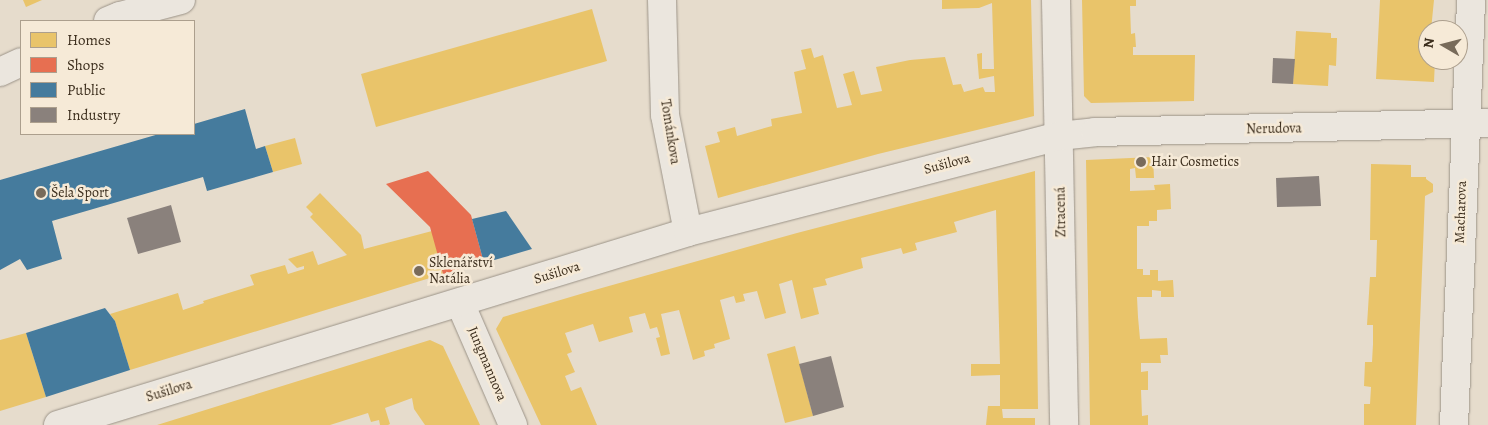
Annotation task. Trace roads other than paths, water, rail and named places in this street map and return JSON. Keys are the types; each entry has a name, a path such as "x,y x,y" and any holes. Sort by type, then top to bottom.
{"street":[{"path":"114,12 181,0"},
{"name":"Tománkova","path":"662,0 665,115 688,232"},
{"name":"Ztracená","path":"1056,0 1064,425"},
{"name":"Macharova","path":"1454,425 1476,124 1471,0"},
{"path":"0,72 20,62"},
{"name":"Nerudova","path":"1059,136 1096,132 1476,124"},
{"name":"Sušilova","path":"58,425 688,232 1059,136"},
{"name":"Jungmannova","path":"460,302 513,425"}],"place":[{"name":"Hair Cosmetics","path":"1141,162"},
{"name":"Šela Sport","path":"41,193"},
{"name":"Sklenářství Natália","path":"419,271"}]}
